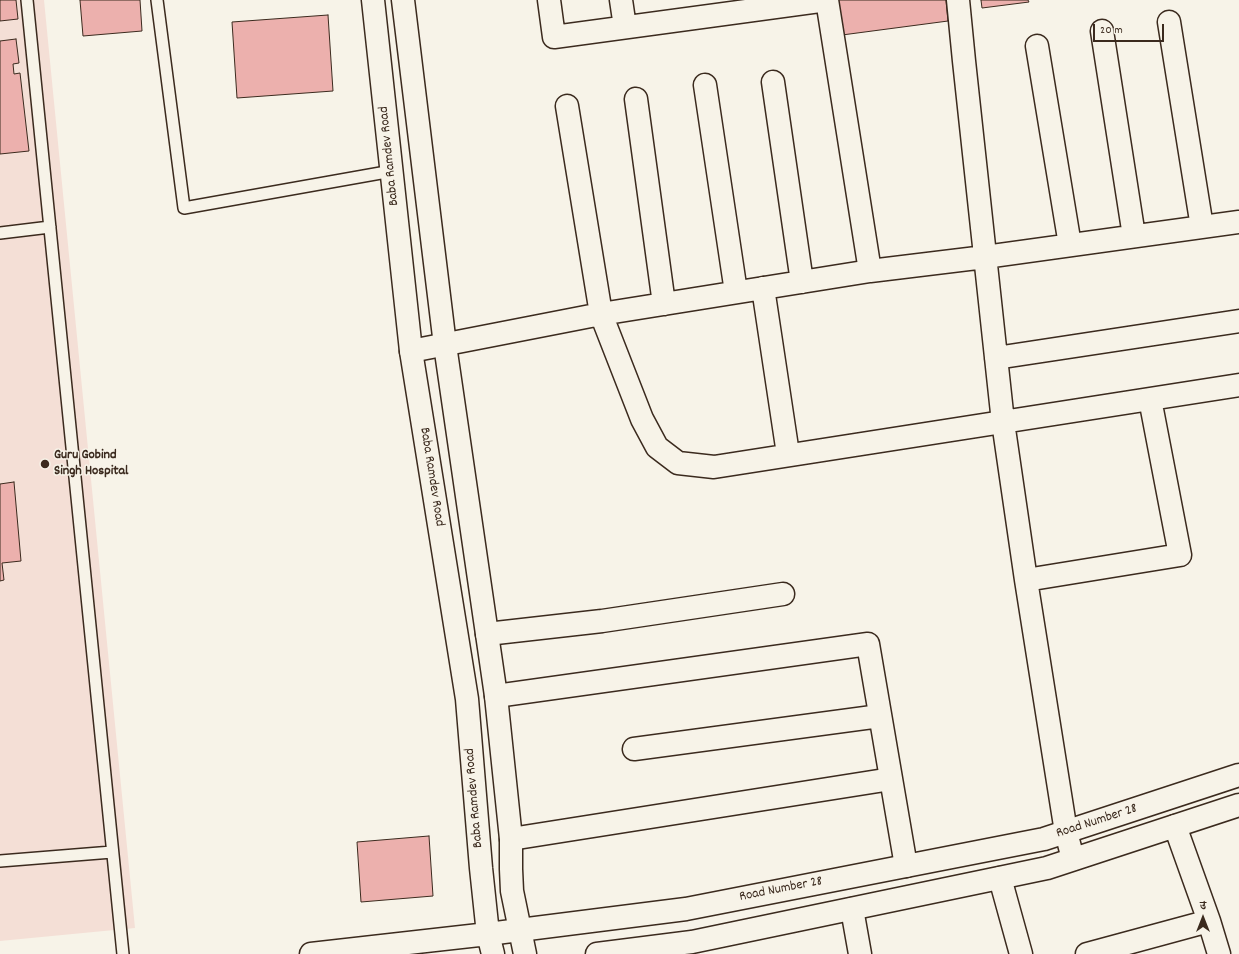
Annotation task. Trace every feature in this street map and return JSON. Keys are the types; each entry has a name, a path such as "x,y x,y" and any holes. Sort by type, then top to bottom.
{"street":[{"name":"Baba Ramdev Road","path":"373,0 411,351 467,699 480,868 491,944"},
{"path":"403,0 445,345 496,696 511,839 512,891 525,954"},
{"path":"549,0 554,37 625,27 695,9 827,0 870,271"},
{"path":"621,0 625,27"},
{"path":"958,0 1003,422 1026,580 1066,832 1072,859"},
{"path":"1169,22 1202,227"},
{"path":"1102,31 1134,236"},
{"path":"1036,46 1070,245"},
{"path":"773,82 802,282"},
{"path":"705,85 736,292"},
{"path":"636,99 664,304"},
{"path":"567,106 601,314 642,419 657,447 678,463 714,467 788,454 1239,385"},
{"path":"411,351 601,314 870,271 985,257 1239,222"},
{"path":"762,288 788,454"},
{"path":"996,358 1239,321"},
{"path":"1026,580 1180,555 1150,399"},
{"path":"487,634 602,621 783,594"},
{"path":"496,696 868,644 906,866"},
{"path":"634,749 880,716"},
{"name":"Road Number 28","path":"312,954 491,944 520,930 686,909 1044,839 1239,776"},
{"path":"511,839 891,779"},
{"name":"Road Number 28","path":"597,954 692,948 852,909 1047,868 1239,805"},
{"path":"1175,826 1209,921 1219,954"},
{"path":"1000,878 1021,954"},
{"path":"852,909 860,954"},
{"path":"1087,954 1209,921"}],"lane":[{"path":"27,0 123,954"},
{"path":"157,0 184,208 392,171"},
{"path":"0,233 50,227"},
{"path":"0,861 112,852"}],"shaded area":[{"name":"Guru Gobind Singh Hospital","path":"0,0 44,0 135,928 0,941"}],"building":[{"path":"0,0 16,0 18,19 0,21"},
{"path":"80,0 140,0 142,31 83,36"},
{"path":"838,0 946,0 948,21 842,35"},
{"path":"981,0 1028,0 1029,2 982,8"},
{"path":"328,15 333,91 237,98 232,22"},
{"path":"16,39 19,63 13,64 14,74 20,73 29,151 0,154 0,41"},
{"path":"14,482 21,561 2,563 4,580 0,581 0,484"},
{"path":"429,836 433,896 361,902 357,842"}],"place":[{"name":"Guru Gobind Singh Hospital","path":"45,464"}]}
